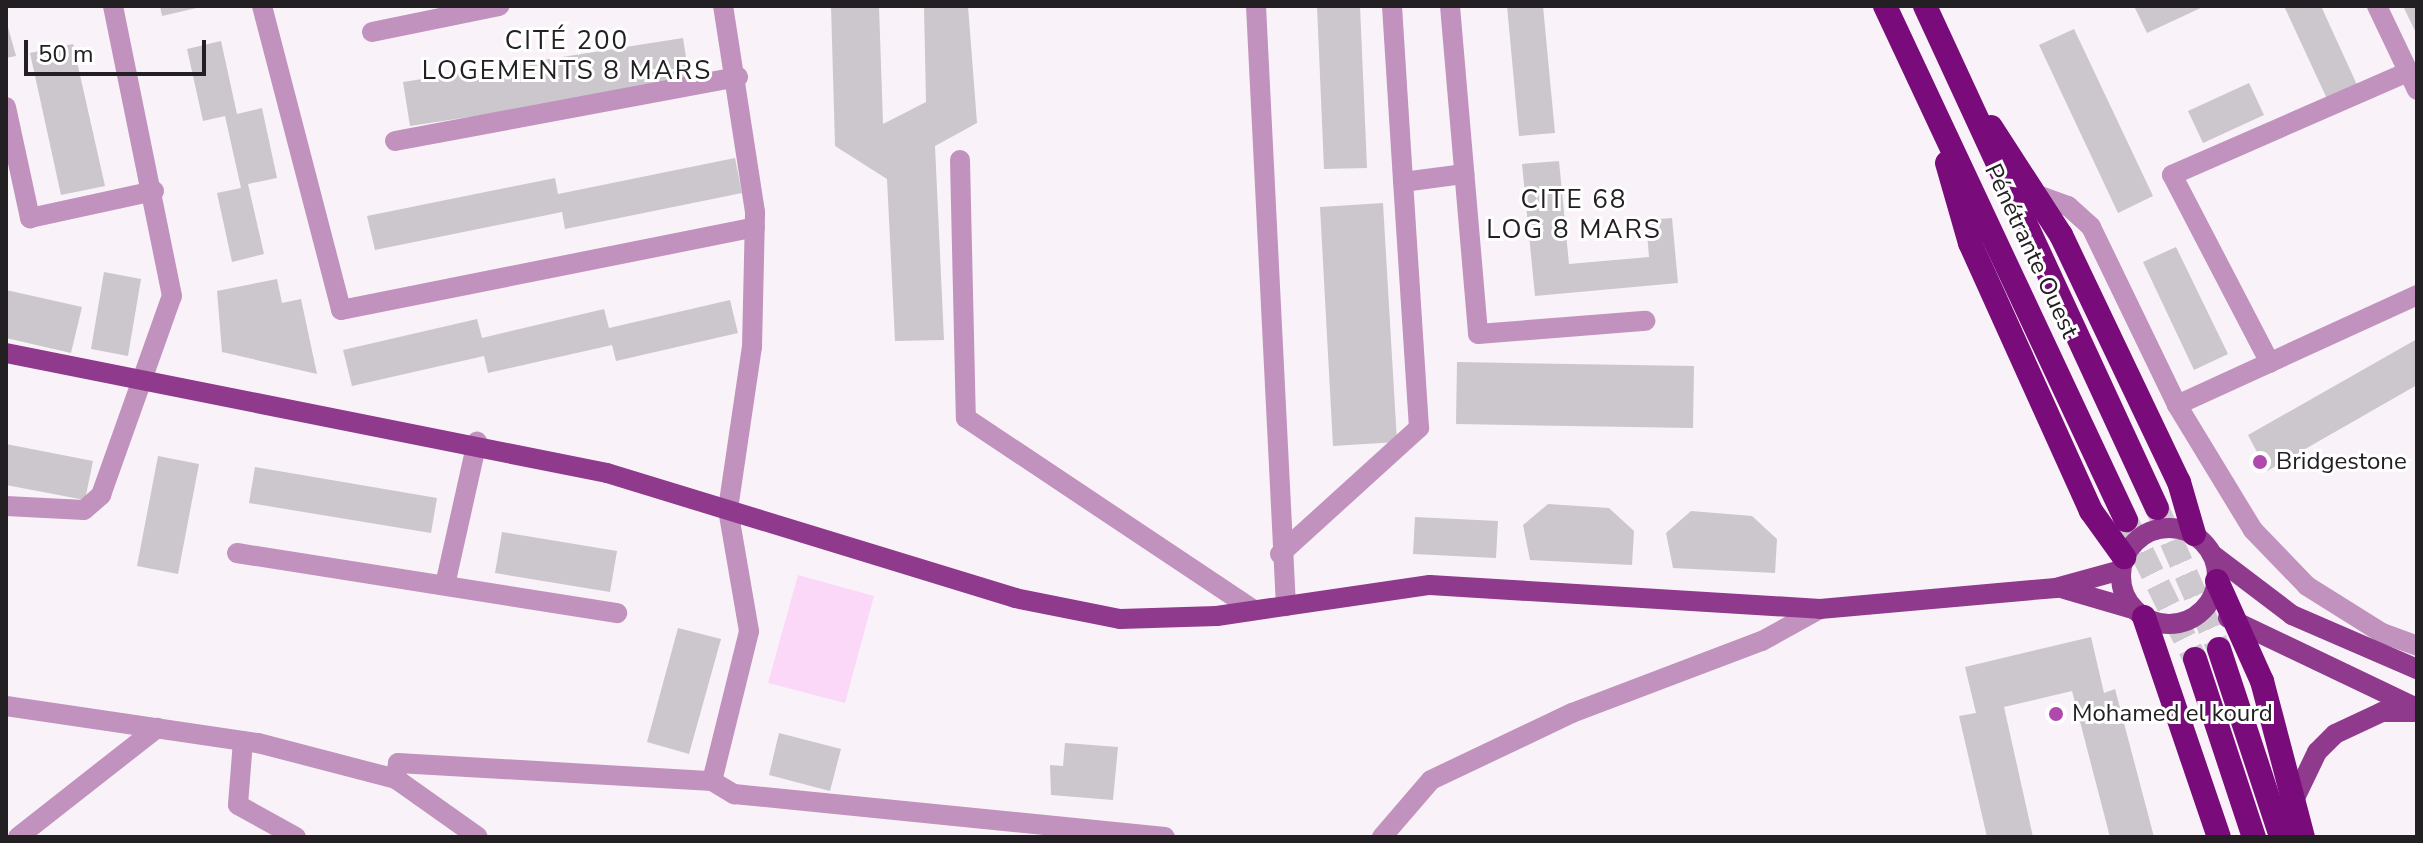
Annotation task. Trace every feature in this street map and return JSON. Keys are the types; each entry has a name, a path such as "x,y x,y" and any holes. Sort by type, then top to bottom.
{"highway":[{"name":"Pénétrante Ouest","path":"1885,6 2126,520"},
{"name":"Pénétrante Ouest","path":"1925,6 2157,508"},
{"path":"1967,96 2040,196 2172,465 2194,534"},
{"path":"1941,125 1970,243 2091,511 2123,564"},
{"path":"2217,581 2237,622 2295,798 2303,837"},
{"path":"2139,613 2219,837"},
{"path":"2219,649 2281,837"},
{"path":"2195,659 2254,837"}],"main road":[{"path":"6,353 146,384 477,442 728,509 1072,611 1120,619 1254,610 1430,585 1820,609 2056,588 2123,564 2154,530 2194,534 2212,555 2292,615 2417,669"},
{"path":"2056,588 2170,624 2207,607 2217,581 2212,555"},
{"path":"2123,564 2139,613"},
{"path":"2207,607 2417,710"},
{"path":"2295,798 2317,752 2335,734 2382,712 2417,710"}],"street":[{"path":"6,506 84,510 101,495 146,384 172,296 154,191 113,6"},
{"path":"262,6 341,310 755,227"},
{"path":"372,32 499,6"},
{"path":"712,781 749,631 728,509 752,347 755,227 738,77 723,6"},
{"path":"1256,6 1280,554 1286,606"},
{"path":"1280,554 1419,428 1392,6"},
{"path":"1450,6 1478,334 1645,321"},
{"path":"2270,363 2172,175 2413,81 2377,6"},
{"path":"395,141 738,77"},
{"path":"6,107 30,218 154,191"},
{"path":"960,160 966,418 1254,610"},
{"path":"1403,182 1464,174"},
{"path":"2040,196 2068,206 2091,227 2177,405 2253,530 2279,558 2342,610 2417,646"},
{"path":"2177,405 2417,295"},
{"path":"445,585 477,442"},
{"path":"237,553 617,613"},
{"path":"1382,837 1431,780 1572,713 1762,641 1820,609"},
{"path":"6,706 243,741 396,779 478,837"},
{"path":"18,837 157,728"},
{"path":"243,741 238,805 296,837"},
{"path":"396,779 398,763 712,781 734,794 1165,837"}],"shaded area":[{"path":"798,575 874,596 845,703 768,683"}],"building":[{"path":"160,6 201,6 201,7 162,16"},
{"path":"831,6 879,6 883,124 926,102 924,6 968,6 977,123 935,146 944,340 895,341 887,179 835,146"},
{"path":"1317,6 1360,6 1367,168 1324,169"},
{"path":"1507,6 1543,6 1555,133 1519,136"},
{"path":"2134,6 2205,6 2147,33"},
{"path":"2284,6 2321,6 2358,87 2328,101"},
{"path":"2403,6 2417,6 2417,35"},
{"path":"6,20 16,56 6,58"},
{"path":"2074,29 2153,196 2118,213 2039,45"},
{"path":"683,38 690,83 410,126 403,82"},
{"path":"221,41 237,114 262,108 277,178 248,184 264,254 232,262 217,193 241,188 225,116 203,121 187,49"},
{"path":"73,44 105,186 61,195 30,53"},
{"path":"2249,83 2264,115 2203,143 2188,111"},
{"path":"735,158 742,193 565,229 562,212 375,250 367,216 555,178 558,194"},
{"path":"1559,161 1569,264 1649,257 1646,220 1672,218 1678,283 1535,296 1522,164"},
{"path":"1383,203 1397,442 1333,446 1320,207"},
{"path":"2176,247 2228,354 2194,370 2143,262"},
{"path":"104,272 141,279 128,356 91,349"},
{"path":"277,279 282,303 301,299 317,374 222,352 217,291"},
{"path":"6,290 82,307 71,353 6,338"},
{"path":"730,300 738,333 616,361 612,345 488,373 484,356 352,386 343,350 477,319 482,338 604,309 609,328"},
{"path":"2417,339 2417,385 2267,471 2248,435"},
{"path":"1457,362 1694,366 1693,428 1456,424"},
{"path":"6,444 93,461 85,500 6,485"},
{"path":"158,456 199,464 178,574 137,566"},
{"path":"255,467 437,498 431,533 249,503"},
{"path":"1548,504 1609,508 1634,531 1632,565 1530,560 1523,525"},
{"path":"1691,511 1752,516 1777,539 1775,573 1673,568 1666,533"},
{"path":"1415,517 1498,521 1496,558 1413,554"},
{"path":"502,532 617,551 610,592 495,573"},
{"path":"678,628 721,639 689,754 647,742"},
{"path":"2091,637 2104,693 2115,689 2154,837 2110,837 2072,691 2004,707 2033,837 1987,837 1959,716 1976,713 1965,667"},
{"path":"779,733 841,749 830,791 769,775"},
{"path":"1065,743 1118,747 1113,800 1051,795 1050,765 1063,766"}],"tunnel":[{"path":"2157,508 2219,649"},
{"path":"2126,520 2195,659"}],"place":[{"name":"Bridgestone","path":"2260,462"},
{"name":"Mohamed el kourd","path":"2056,714"}],"district":[{"name":"CITÉ 200 LOGEMENTS 8 MARS","path":"567,56"},
{"name":"CITE 68 LOG 8 MARS","path":"1574,215"}]}
